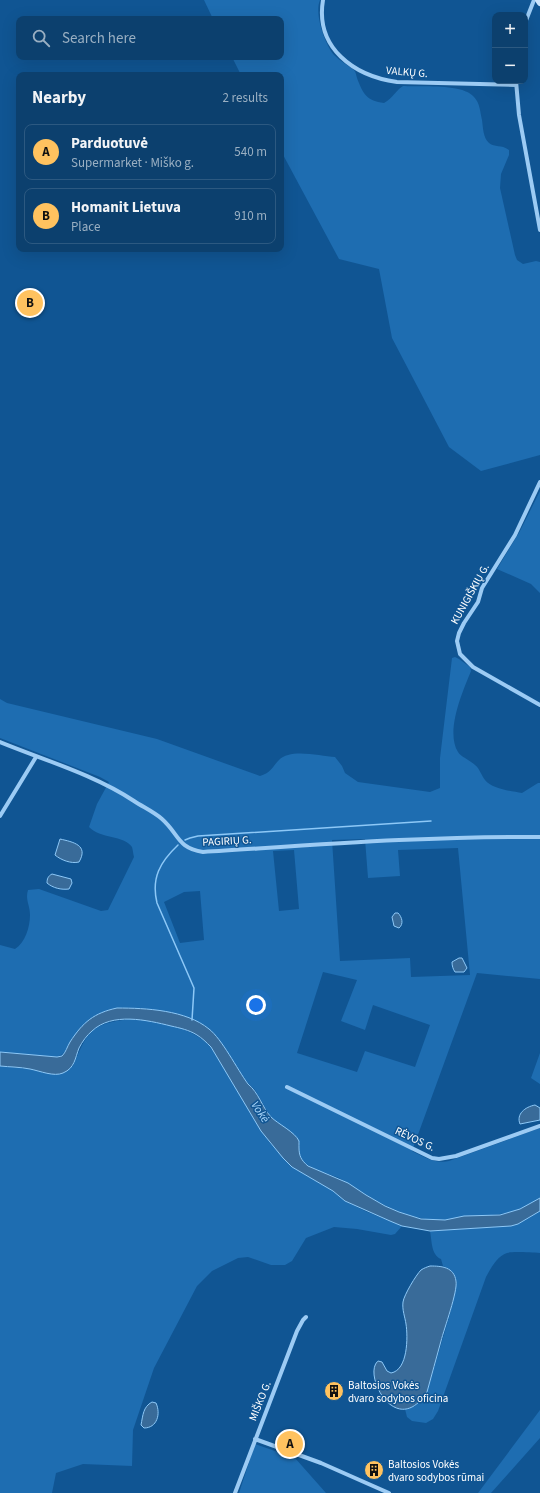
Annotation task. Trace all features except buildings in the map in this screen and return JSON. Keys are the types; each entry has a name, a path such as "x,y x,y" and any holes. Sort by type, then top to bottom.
{"street":[{"name":"VALKŲ G.","path":"323,0 321,12 328,39 334,50 354,67 371,76 397,82 492,83"},
{"path":"528,15 534,0"},
{"path":"516,84 518,115 540,230"},
{"name":"KUNIGIŠKIŲ G.","path":"540,482 515,535 482,588 478,602 464,623 457,641 460,654 473,667 540,705"},
{"name":"PAGIRIŲ G.","path":"0,742 95,779 120,791 162,820 186,848 194,851 203,852 406,839 487,836 540,837"},
{"path":"0,816 36,757"},
{"name":"RĖVOS G.","path":"287,1088 432,1158 439,1159 456,1156 540,1126"},
{"name":"MIŠKO G.","path":"235,1493 297,1332 306,1317"},
{"path":"255,1440 321,1463 389,1493"}],"shaded area":[{"path":"204,0 320,0 318,13 319,21 327,44 334,55 355,71 361,88 366,96 378,102 384,103 403,86 430,86 461,90 476,99 480,108 487,141 491,144 509,150 509,155 501,174 500,188 515,255 517,260 523,264 536,261 540,262 540,455 481,471 449,447 392,338 379,269 339,259 284,157 284,72 240,72 234,60 284,60 284,16 212,16"},
{"path":"540,491 540,593 531,584 497,569 520,531"},
{"path":"455,657 459,659 470,667 471,671 460,700 454,722 454,743 458,752 477,767 488,783 497,788 522,793 540,783 540,979 477,973 412,1151 425,1158 444,1162 540,1128 540,1198 524,1207 507,1213 468,1216 444,1220 434,1220 413,1216 384,1205 339,1178 316,1170 304,1162 300,1156 300,1145 298,1140 292,1133 272,1118 255,1090 242,1076 214,1034 202,1024 179,1015 140,1008 111,1009 97,1015 85,1025 74,1036 64,1053 60,1056 0,1052 0,945 15,949 22,943 30,920 27,897 28,890 39,889 101,911 108,910 134,857 132,847 128,843 123,840 99,834 89,827 97,804 109,782 100,777 0,738 0,699 7,703 157,739 260,776 269,771 284,756 290,754 314,754 335,757 345,773 358,782 430,792 440,788 440,758 452,658","holes":["365,839 368,878 400,876 398,850 458,848 470,975 411,977 410,958 340,961 332,840","294,850 299,909 279,911 273,851","200,891 204,940 180,943 164,902 184,892","323,972 357,980 341,1021 365,1030 373,1005 430,1025 415,1067 365,1051 357,1072 297,1053"]},
{"path":"130,1019 151,1021 173,1026 194,1034 203,1040 211,1047 270,1143 292,1167 333,1191 345,1201 402,1226 395,1234 391,1235 357,1229 334,1227 306,1238 292,1261 285,1265 271,1265 248,1257 238,1258 212,1271 197,1286 154,1368 133,1430 132,1466 83,1464 56,1473 52,1493 0,1493 0,1066 29,1069 55,1074 73,1066 87,1037 92,1031 106,1024"},
{"path":"540,1053 540,1084 531,1078"},
{"path":"540,1211 540,1253 510,1252 500,1257 495,1263 486,1277 438,1411 433,1419 426,1423 412,1421 407,1417 405,1409 415,1406 427,1392 450,1314 457,1282 454,1274 443,1266 441,1259 435,1254 432,1247 430,1231 511,1226"},
{"path":"540,1410 540,1438 491,1493 478,1493"},
{"path":"255,1444 295,1458 326,1493 239,1493"}],"water":[{"path":"60,839 70,841 81,848 82,856 79,862 66,861 55,855"},
{"path":"52,874 71,879 72,883 69,889 57,888 47,883 48,878"},
{"path":"395,913 398,913 401,916 402,925 399,928 394,926 392,917"},
{"path":"462,958 467,968 464,972 455,972 453,969 452,962"},
{"name":"Vokė","path":"117,1008 165,1011 189,1018 209,1029 224,1047 271,1117 297,1138 299,1141 299,1150 302,1160 308,1166 348,1183 385,1206 421,1219 445,1220 464,1216 500,1215 520,1209 540,1198 540,1211 518,1224 511,1226 430,1231 402,1226 345,1201 333,1191 292,1167 283,1158 261,1131 211,1047 197,1035 181,1028 141,1020 119,1019 109,1021 100,1025 88,1034 79,1048 72,1066 63,1073 51,1074 26,1068 0,1066 0,1052 57,1057 62,1056 75,1035 90,1019"},
{"path":"535,1105 540,1108 540,1120 520,1124 520,1114 528,1107"},
{"path":"430,1266 447,1268 453,1273 456,1281 455,1293 427,1392 415,1405 404,1409 394,1407 385,1399 378,1389 374,1368 378,1361 382,1362 387,1371 391,1373 397,1371 401,1366 404,1360 407,1344 407,1330 403,1302 410,1285 422,1269"},
{"path":"152,1402 156,1403 158,1412 157,1420 152,1426 144,1428 141,1425 144,1412 147,1406"}],"waterway":[{"path":"185,840 198,836 431,821"},
{"path":"178,845 166,858 158,871 155,894 157,903 194,988 192,1020"}],"place":[{"name":"Homanit Lietuva","path":"30,303"},
{"name":"Baltosios Vokės dvaro sodybos oficina","path":"334,1391"},
{"name":"Parduotuvė","path":"290,1444"},
{"name":"Baltosios Vokės dvaro sodybos rūmai","path":"374,1470"}]}
